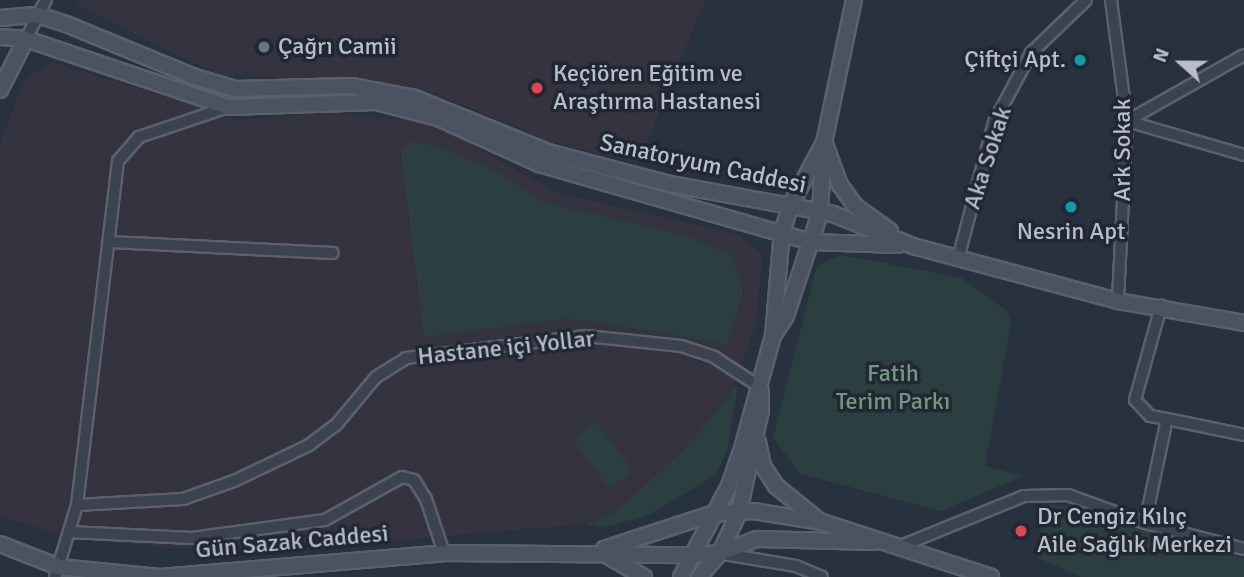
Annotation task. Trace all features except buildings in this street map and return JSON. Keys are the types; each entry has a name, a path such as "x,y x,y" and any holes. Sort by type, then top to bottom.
{"main road":[{"path":"773,337 786,316 820,213 824,143 854,0"},
{"name":"Sanatoryum Caddesi","path":"0,18 38,15 235,89 351,86 415,98 548,152 670,184 791,204 958,260 1118,301 1161,306 1244,323"},
{"name":"Sanatoryum Caddesi","path":"0,37 26,39 228,107 376,102 438,118 539,164 811,242 913,246"},
{"path":"0,90 26,39"},
{"path":"681,577 729,486 761,387 773,337 782,232 791,204 824,143"},
{"path":"824,143 840,185 855,206 913,246"},
{"path":"699,577 720,553 739,512 757,432 761,387"},
{"path":"757,432 763,466 776,486 822,523"},
{"name":"Gün Sazak Caddesi","path":"593,552 712,514 739,512 822,523 874,542"},
{"name":"Gün Sazak Caddesi","path":"0,544 57,572 160,577 444,553 593,552 693,555 720,553 757,539 874,542 901,546 991,577"},
{"path":"593,552 618,558 644,577"}],"street":[{"path":"26,39 46,0"},
{"name":"Aka Sokak","path":"958,260 994,122 1031,53 1086,0"},
{"name":"Ark Sokak","path":"1111,0 1127,121 1118,301"},
{"path":"1127,121 1244,55"},
{"path":"57,572 77,505 118,161 139,137 228,107"},
{"path":"1127,121 1244,155"},
{"path":"110,242 333,253"},
{"path":"1161,306 1135,400 1150,416 1244,435"},
{"name":"Hastane içi Yollar","path":"77,505 183,499 234,481 309,445 336,425 376,377 406,358 586,335 681,346 714,357 761,387"},
{"path":"1145,523 1167,419"},
{"path":"69,532 192,538 326,520 402,477 414,480 426,499 444,553"},
{"path":"901,546 1024,496 1069,495 1145,523 1244,549"},
{"path":"720,553 796,566 822,577"}],"shaded area":[{"name":"Keçiören Eğitim ve Araştırma Hastanesi","path":"77,0 705,0 639,163 551,142 437,94 372,81 219,75 80,7"},
{"path":"52,62 238,119 324,113 430,122 558,193 740,235 763,256 755,327 729,397 683,450 616,511 586,524 389,541 172,548 68,537 0,516 0,143 24,80"}],"green space":[{"path":"410,141 441,147 491,169 546,203 688,236 732,255 743,290 728,344 573,318 424,336 401,154"},
{"name":"Fatih Terim Parkı","path":"842,255 962,278 1007,311 1011,323 985,466 1023,476 941,511 800,474 773,438 817,265"},
{"path":"733,385 738,387 728,447 717,474 651,514 603,528 586,524 616,511 683,450 729,397"},
{"path":"595,421 633,470 610,489 572,440"},
{"path":"1048,504 1078,508 1244,559 1244,577 1081,577 1038,558 1044,509"}],"place":[{"name":"Çağrı Camii","path":"264,47"},
{"name":"Çiftçi Apt.","path":"1080,60"},
{"name":"Keçiören Eğitim ve Araştırma Hastanesi","path":"537,88"},
{"name":"Nesrin Apt","path":"1071,207"},
{"name":"Dr Cengiz Kılıç Aile Sağlık Merkezi","path":"1021,531"}]}
